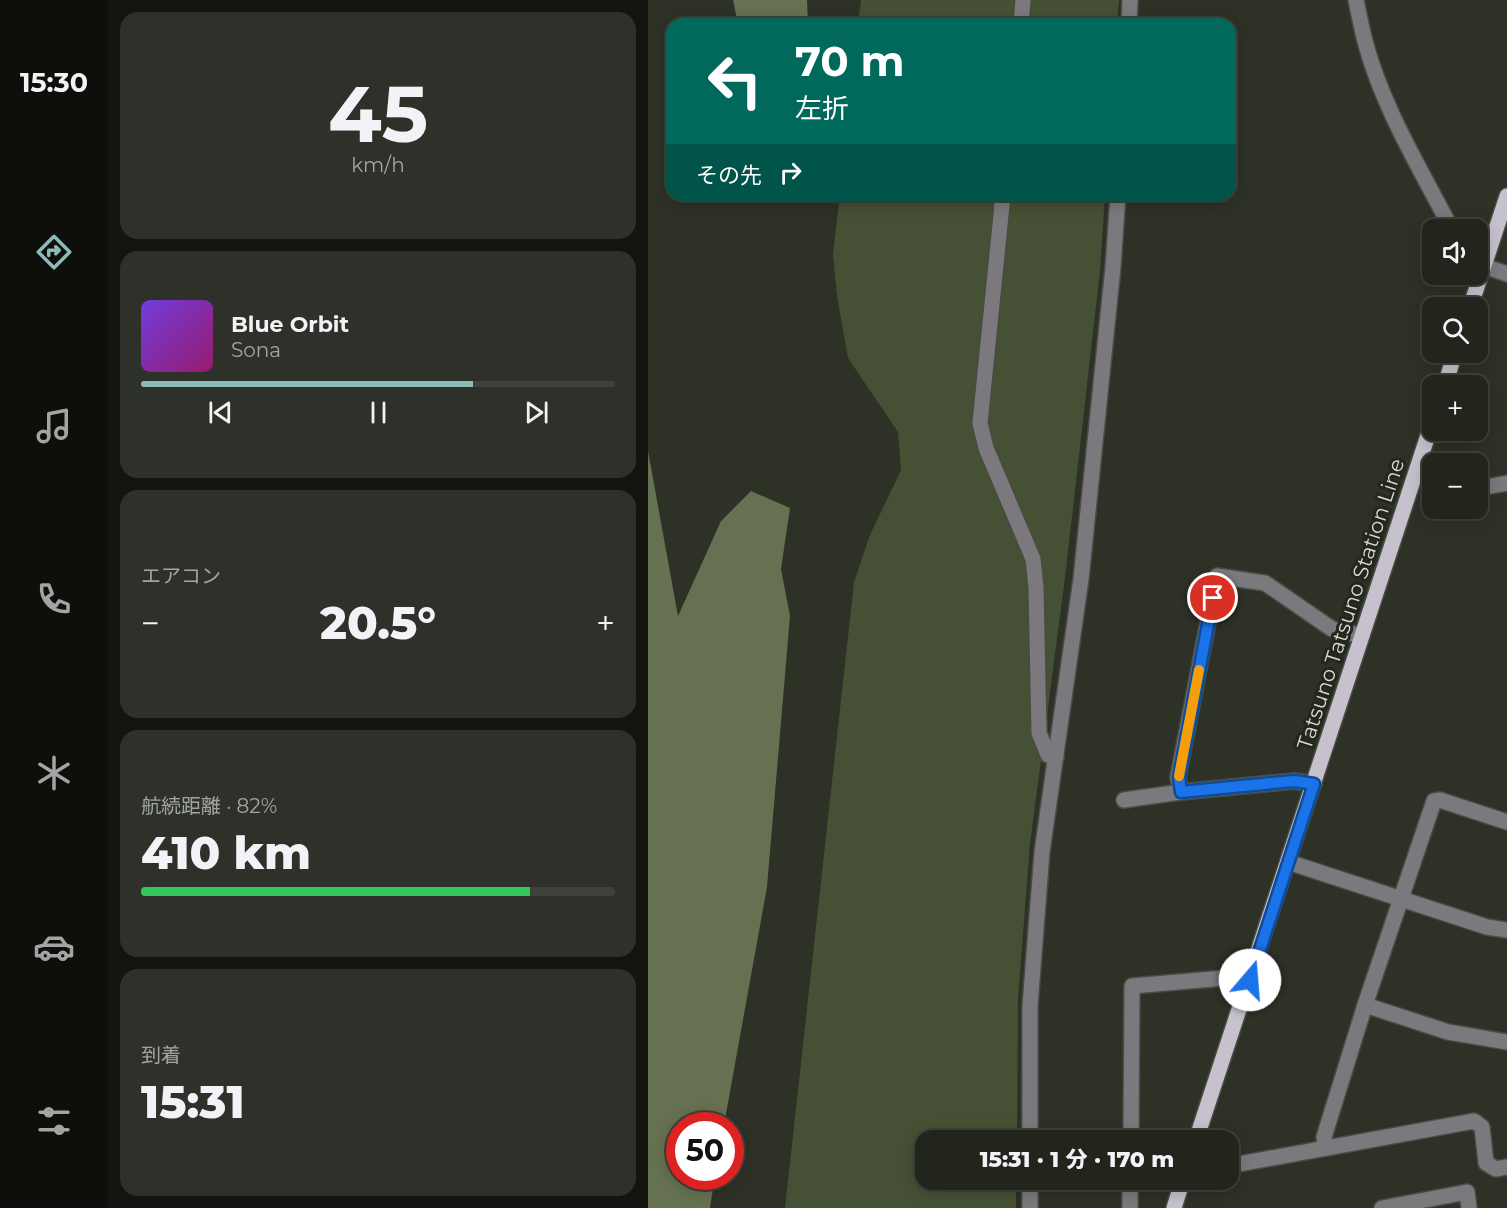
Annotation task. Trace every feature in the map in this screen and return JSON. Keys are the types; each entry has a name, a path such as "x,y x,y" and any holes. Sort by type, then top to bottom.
{"main road":[{"path":"1488,245 1507,196"},
{"name":"Tatsuno Tatsuno Station Line","path":"1199,1130 1426,441"},
{"path":"1174,1208 1180,1190"}],"street":[{"path":"1022,18 1023,0"},
{"path":"1129,18 1130,0"},
{"path":"1356,0 1366,46 1380,85 1446,219"},
{"path":"1002,201 980,423 986,448 1034,560 1039,733 1048,755 1056,757"},
{"path":"1030,1130 1030,1006 1042,852 1081,579 1118,201"},
{"path":"1488,268 1507,274"},
{"path":"1417,470 1422,472"},
{"path":"1488,486 1507,483"},
{"path":"1181,792 1179,777 1217,576 1265,583 1332,629 1362,636"},
{"path":"1124,800 1294,781 1314,784"},
{"path":"1326,1148 1324,1137 1365,1005 1434,801 1440,800 1507,822"},
{"path":"1288,862 1487,927 1507,930"},
{"path":"1131,1130 1132,986 1236,977 1250,980"},
{"path":"1365,1005 1448,1032 1507,1042"},
{"path":"1239,1164 1474,1121 1482,1127 1486,1163 1496,1169 1507,1167"},
{"path":"1030,1190 1030,1208"},
{"path":"1130,1190 1130,1208"},
{"path":"1382,1208 1467,1192 1469,1208"}],"shaded area":[{"path":"733,0 807,0 808,18 737,18"},
{"path":"861,0 1119,0 1118,18 859,18"},
{"path":"839,201 1105,201 1100,271 1065,578 1030,844 1018,999 1017,1130 915,1130 915,1190 1016,1190 1016,1208 785,1208 854,582 870,535 901,470 898,432 848,358 837,296 833,254"},
{"path":"648,451 678,616 721,521 751,491 790,508 781,569 790,616 767,887 726,1112 666,1112 666,1190 713,1190 710,1208 648,1208"}],"slow traffic":[{"path":"1179,776 1199,670"}],"route":[{"path":"1213,598 1179,777 1181,792 1294,781 1314,784 1250,980"}]}
